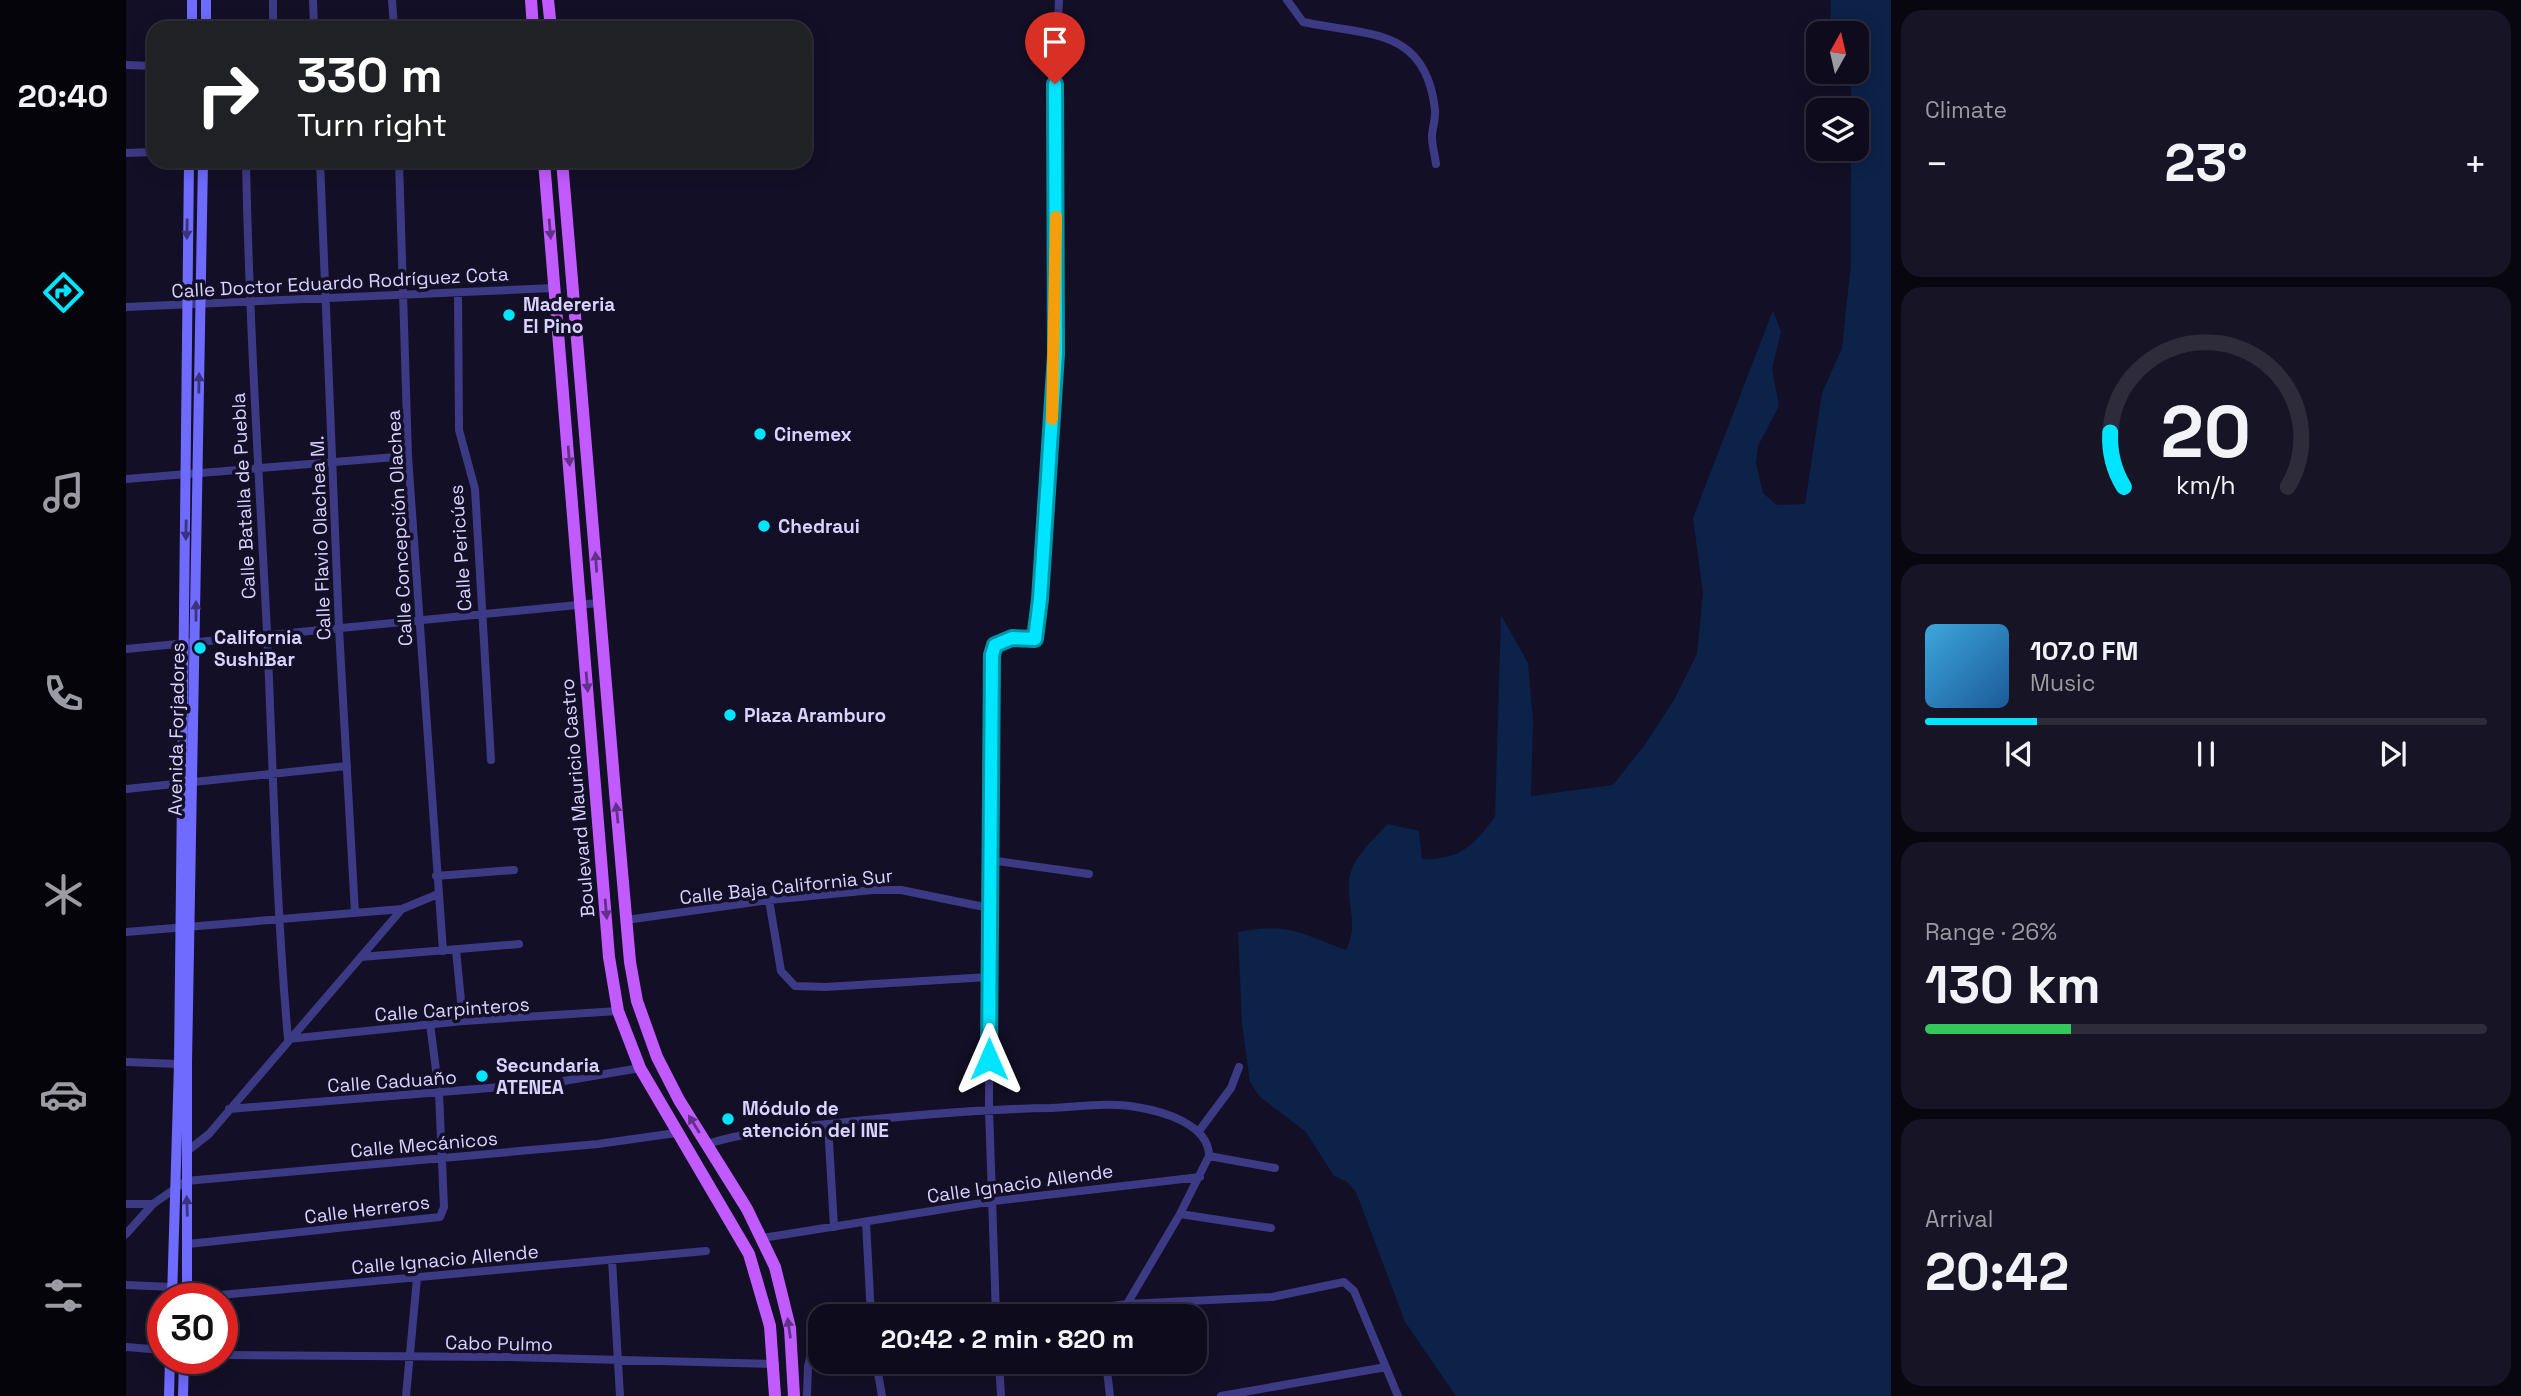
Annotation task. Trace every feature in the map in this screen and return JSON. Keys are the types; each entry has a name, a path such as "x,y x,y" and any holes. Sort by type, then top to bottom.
{"main road":[{"path":"192,0 192,21"},
{"path":"205,21 206,0"},
{"path":"531,0 532,21"},
{"path":"548,0 550,21"},
{"name":"Avenida Forjadores","path":"189,168 186,305 192,475"},
{"name":"Avenida Forjadores","path":"173,1283 186,1152 185,927 192,475 201,305 203,168"},
{"name":"Boulevard Mauricio Castro","path":"545,168 609,957 618,1011 640,1068 676,1133 728,1214 748,1254 770,1326 775,1364 775,1396"},
{"name":"Boulevard Mauricio Castro","path":"563,168 626,920 635,988 646,1030 679,1100 762,1238 784,1299 790,1328 794,1396"},
{"path":"601,852 609,871 624,884"},
{"name":"Avenida Forjadores","path":"185,927 179,1063 181,1183 188,1244 187,1283"},
{"path":"169,1396 170,1374"},
{"path":"183,1396 184,1374"}],"street":[{"path":"273,0 273,21"},
{"path":"313,0 314,21"},
{"path":"392,0 394,21"},
{"path":"996,1304 989,1109 992,655 995,645 1005,639 1035,639 1040,599 1056,354 1055,84 1059,0"},
{"path":"1287,0 1303,22 1395,41 1415,53 1429,77 1436,113 1432,137 1436,164"},
{"path":"126,65 147,66"},
{"path":"126,153 147,152"},
{"name":"Calle Batalla de Puebla","path":"246,168 248,303 267,636 277,919 288,1039"},
{"name":"Calle Flavio Olachea M.","path":"320,168 339,629 355,913"},
{"name":"Calle Concepción Olachea","path":"400,168 406,295 408,456 443,951"},
{"name":"Calle Doctor Eduardo Rodríguez Cota","path":"126,307 554,288"},
{"name":"Calle Pericúes","path":"458,293 459,430 475,489 491,760"},
{"path":"126,480 258,471 408,456"},
{"path":"126,649 598,603"},
{"path":"126,789 272,776 347,766"},
{"path":"990,860 1089,874"},
{"path":"436,876 514,870"},
{"name":"Calle Baja California Sur","path":"626,920 769,900 889,889 989,908"},
{"path":"126,932 402,909 438,894"},
{"path":"769,900 781,971 790,982 804,988 989,977"},
{"path":"186,1152 209,1134 288,1039 321,1007 402,909"},
{"path":"361,957 519,944"},
{"path":"456,950 463,1021"},
{"name":"Calle Carpinteros","path":"288,1039 463,1021 618,1011"},
{"name":"Calle Herreros","path":"188,1244 437,1218 444,1206 439,1158 439,1093 429,1024"},
{"path":"126,1062 179,1063"},
{"path":"1199,1131 1231,1088 1239,1067"},
{"name":"Calle Caduaño","path":"229,1109 552,1083 640,1068"},
{"path":"707,1144 737,1135 989,1109 1134,1106 1167,1116 1199,1131 1209,1146 1209,1156 1180,1214 1127,1304"},
{"path":"828,1124 834,1227"},
{"name":"Calle Mecánicos","path":"181,1183 598,1144 676,1133"},
{"path":"1209,1156 1275,1168"},
{"name":"Calle Ignacio Allende","path":"762,1238 994,1201 1200,1177"},
{"path":"126,1234 153,1204 181,1183"},
{"path":"126,1204 153,1204"},
{"path":"1180,1214 1272,1228"},
{"path":"866,1222 870,1304"},
{"name":"Calle Ignacio Allende","path":"238,1294 706,1251"},
{"path":"612,1260 620,1396"},
{"path":"406,1396 417,1278"},
{"path":"1127,1304 1272,1297 1347,1283 1354,1291 1398,1396"},
{"path":"126,1285 147,1289"},
{"path":"126,1347 147,1349"},
{"name":"Cabo Pulmo","path":"238,1355 409,1359 506,1357 619,1363 775,1364"},
{"path":"807,1396 808,1366"},
{"path":"1221,1396 1386,1367"},
{"path":"878,1374 882,1396"},
{"path":"1000,1374 1001,1396"},
{"path":"1107,1374 1110,1396"}],"water":[{"path":"1831,0 1891,0 1891,1396 1456,1396 1405,1322 1356,1192 1346,1181 1334,1176 1306,1132 1259,1096 1250,1082 1242,1024 1238,932 1269,928 1294,931 1346,950 1352,932 1349,891 1351,873 1364,850 1388,824 1419,831 1422,859 1456,854 1472,843 1487,827 1495,817 1501,615 1528,663 1533,721 1531,796 1613,785 1646,743 1674,700 1697,654 1703,593 1693,518 1773,310 1781,332 1772,369 1779,406 1758,446 1756,463 1763,493 1777,505 1805,504 1822,393 1842,348 1851,263 1851,161 1869,161 1869,98 1851,98 1851,84 1869,84 1869,21 1830,20"}],"slow traffic":[{"path":"1052,419 1056,354 1056,217"}],"place":[{"name":"Madereria El Pino","path":"509,315"},
{"name":"Cinemex","path":"760,434"},
{"name":"Chedraui","path":"764,526"},
{"name":"California SushiBar","path":"200,648"},
{"name":"Plaza Aramburo","path":"730,715"},
{"name":"Secundaria ATENEA","path":"482,1076"},
{"name":"Módulo de atención del INE","path":"728,1119"}],"route":[{"path":"989,1059 992,655 995,645 1005,639 1035,639 1040,599 1056,354 1055,84"}]}
